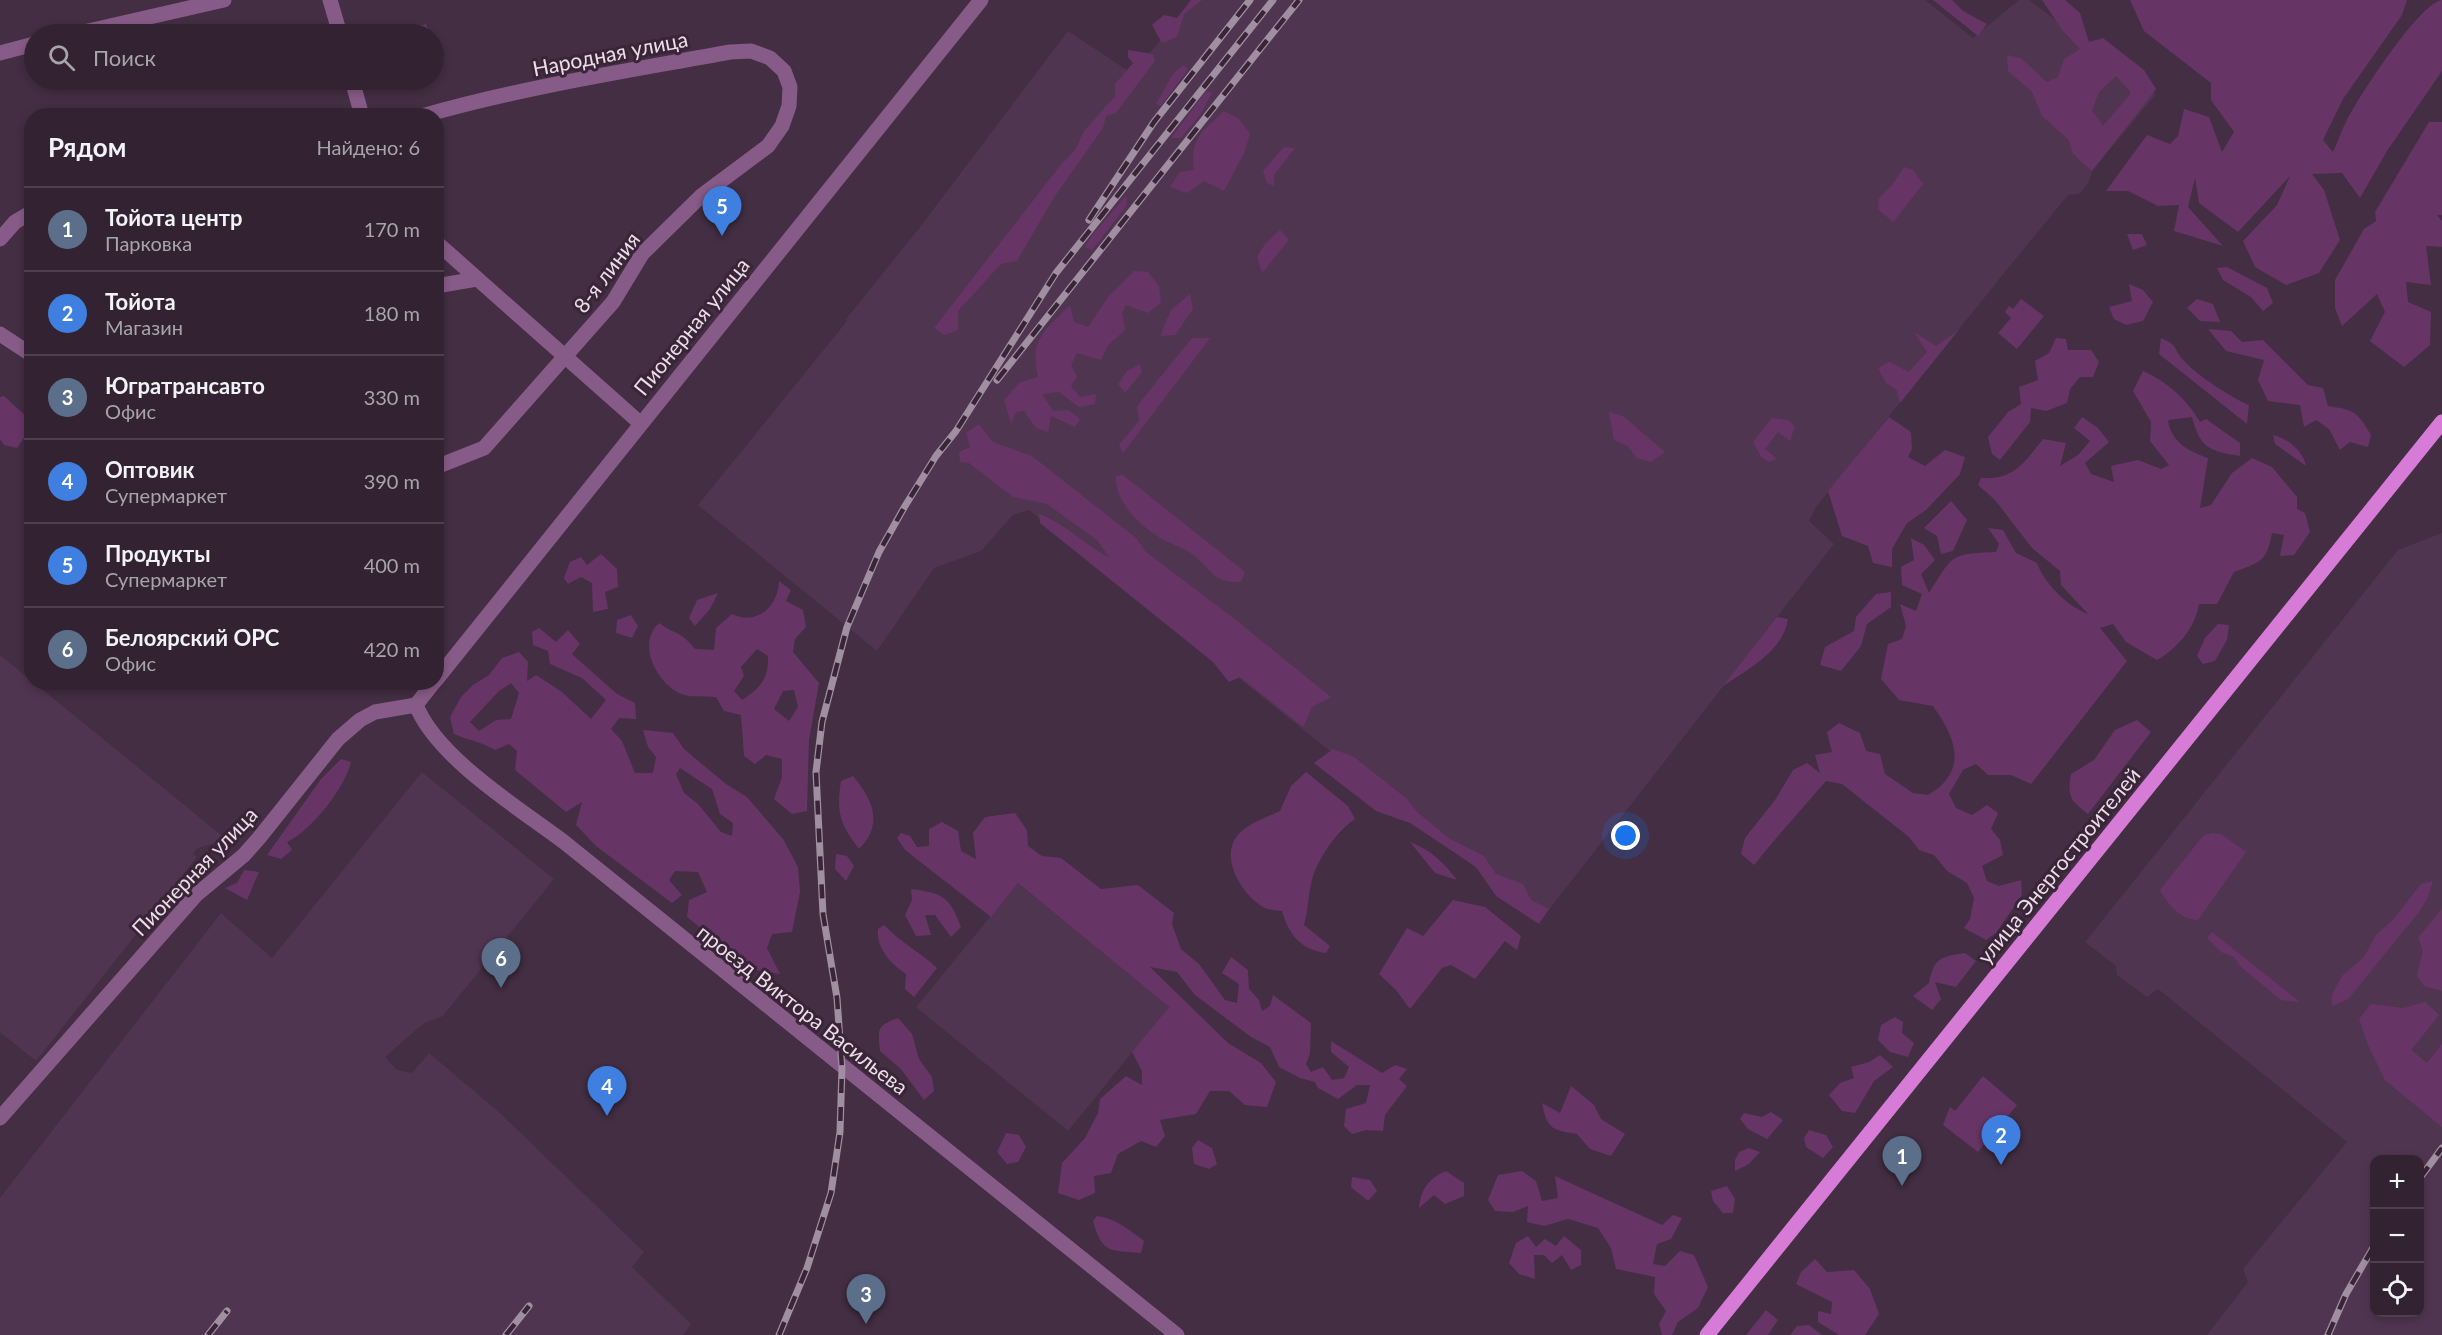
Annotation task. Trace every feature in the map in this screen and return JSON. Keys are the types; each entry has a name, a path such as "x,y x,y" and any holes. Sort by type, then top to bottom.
{"main road":[{"name":"улица Энергостроителей","path":"1707,1335 2442,422"}],"street":[{"path":"119,24 224,0"},
{"path":"330,0 337,24"},
{"name":"Пионерная улица","path":"444,670 981,0"},
{"path":"0,53 24,47"},
{"name":"Народная улица","path":"444,109 546,86 730,52 751,51 770,58 784,71 790,87"},
{"name":"8-я линия","path":"444,464 484,448 613,302 642,254 701,196 768,146 782,126 789,106 790,87"},
{"path":"355,90 360,108"},
{"path":"0,239 15,222 24,217"},
{"path":"444,249 640,423"},
{"path":"444,285 477,279"},
{"path":"0,334 24,350"},
{"name":"Пионерная улица","path":"0,1118 196,895 244,855 338,739 360,720 375,712 416,705 428,690"},
{"name":"проезд Виктора Васильева","path":"416,705 430,732 475,774 1177,1335"}],"shaded area":[{"path":"1191,0 1202,0 1184,14 1177,37 1162,43 1152,25 1164,15 1177,18"},
{"path":"1192,0 1925,0 1973,38 2019,0 2029,0 2156,94 2092,171 2089,182 2079,194 2068,195 1816,507 1809,521 1834,544 1541,920 1029,510 1013,515 981,551 934,568 877,651 698,505 847,321 846,319 920,227 1068,31 1133,74"},
{"path":"1933,0 1952,0 1963,11 1987,24 1978,36"},
{"path":"2042,0 2065,0 2080,13 2089,42 2103,38 2144,70 2156,89 2092,171 2073,154 2069,140 2042,116 2032,92 2008,71 2007,55 2021,58 2047,82 2058,77 2064,59 2080,49 2063,31","holes":["2116,76 2131,93 2103,126 2092,110 2099,92"]},
{"path":"2130,0 2407,0 2402,15 2343,99 2323,140 2333,152 2352,110 2390,53 2419,17 2432,5 2442,0 2442,71 2387,151 2360,198 2342,173 2312,174 2324,190 2340,240 2319,273 2286,285 2255,267 2243,241 2277,205 2290,176 2238,232 2199,203 2195,178 2188,207 2223,246 2174,231 2179,205 2158,206 2128,191 2106,191 2147,135 2170,144 2178,136 2184,109 2209,117 2222,152 2234,132 2211,100 2211,83 2144,31"},
{"path":"1128,50 1153,54 1155,61 1116,113 1106,116 1103,128 1055,196 1017,261 1001,264 958,311 958,330 945,335 934,328 1059,167 1075,150 1084,131 1115,96 1115,84 1133,63 1128,57"},
{"path":"1184,65 1188,69 1161,106 1156,104 1173,74"},
{"path":"1206,91 1212,93 1200,115 1181,138 1171,138"},
{"path":"1224,111 1239,119 1250,134 1244,153 1224,191 1204,181 1187,193 1170,187 1180,172 1194,170 1194,151 1199,136"},
{"path":"2429,122 2442,122 2442,215 2437,215 2442,221 2442,247 2426,246 2431,285 2406,282 2408,302 2431,312 2430,345 2404,367 2370,341 2385,312 2377,294 2342,326 2335,308 2335,280 2364,229 2376,221 2375,212"},
{"path":"1284,147 1295,148 1274,175 1274,186 1267,183 1263,171"},
{"path":"1904,167 1913,170 1923,184 1893,222 1878,209 1879,198 1893,184"},
{"path":"1126,196 1127,205 1092,250 1085,247 1093,234"},
{"path":"1280,230 1289,240 1262,273 1257,257 1265,244"},
{"path":"2127,234 2142,234 2147,245 2133,250"},
{"path":"2227,267 2267,288 2273,303 2263,311 2251,297 2223,280 2217,268"},
{"path":"1134,271 1148,272 1159,286 1161,303 1148,313 1126,305 1122,313 1125,330 1108,345 1101,360 1077,353 1071,365 1077,377 1071,386 1080,397 1096,394 1095,404 1079,407 1059,392 1042,394 1053,411 1068,410 1080,419 1075,427 1051,416 1048,432 1036,428 1024,411 1016,412 1011,424 1004,400 1019,383 1038,377 1036,353 1041,336 1070,305 1074,322 1088,327 1108,297"},
{"path":"2129,284 2143,290 2153,302 2143,321 2126,325 2114,319 2109,307 2132,301"},
{"path":"1190,294 1193,309 1175,335 1160,336 1171,310"},
{"path":"2021,299 2044,316 2017,349 1998,333 2011,318 2005,312 2009,306 2013,309"},
{"path":"2197,299 2213,304 2220,322 2200,321 2187,308"},
{"path":"2208,329 2231,331 2242,342 2263,340 2308,385 2323,388 2328,406 2344,409 2358,416 2371,435 2368,447 2350,442 2340,450 2329,429 2316,420 2304,427 2300,405 2268,401 2258,380 2264,360 2226,351"},
{"path":"1958,331 1900,403 1897,390 1886,383 1878,368 1889,362 1909,372 1927,352 1914,332 1936,346"},
{"path":"1192,338 1210,338 1123,453 1119,445 1139,421 1137,406"},
{"path":"2056,338 2066,339 2068,350 2091,350 2099,362 2093,377 2080,377 2070,389 2067,403 2046,411 2031,408 2030,422 2000,460 1992,454 1988,437 2008,412 2021,404 2019,387 2038,380 2035,361 2049,353"},
{"path":"2161,338 2173,345 2183,360 2205,379 2249,405 2247,424 2159,354"},
{"path":"1140,364 1142,372 1125,393 1118,384 1127,371"},
{"path":"2143,371 2176,392 2200,422 2206,419 2240,443 2240,456 2213,450 2203,442 2192,417 2168,420 2173,434 2182,445 2208,458 2200,508 2211,505 2232,473 2252,458 2272,467 2297,497 2297,509 2305,513 2310,532 2294,555 2280,556 2284,535 2272,533 2268,550 2261,560 2234,572 2217,604 2199,604 2194,621 2184,636 2172,650 2157,660 2126,642 2113,624 2100,628 2127,661 2031,784 2011,775 1988,775 1976,764 1963,770 1949,794 1956,808 1972,815 1987,805 1998,813 1991,829 2000,840 2003,855 1982,866 1987,881 1999,886 2021,880 2022,895 1996,933 1986,940 1964,928 1970,919 1974,898 1967,883 1947,871 1934,855 1919,850 1909,837 1842,784 1826,781 1754,865 1741,854 1745,838 1775,800 1793,770 1807,763 1820,773 1815,755 1832,752 1827,732 1839,723 1860,733 1866,751 1880,754 1885,774 1913,793 1928,795 1941,786 1954,765 1952,742 1948,730 1933,706 1899,700 1881,679 1888,644 1902,639 1906,626 1900,604 1916,611 1922,594 1902,585 1901,567 1914,560 1911,538 1924,545 1935,560 1921,574 1929,593 1954,559 1969,554 1996,552 1999,544 1988,528 2003,530 2016,553 2037,563 2040,571 2057,593 2088,614 2061,585 2060,571 2032,548 1995,500 1978,485 1981,478 1992,478 2010,473 2030,456 2043,439 2066,443 2060,466 2078,455 2090,441 2074,428 2082,417 2098,428 2109,442 2085,463 2091,474 2114,482 2111,466 2138,460 2161,469 2169,465 2150,441 2151,422 2133,391"},
{"path":"4,396 24,414 24,438 17,448 4,445 0,439 0,397"},
{"path":"1609,412 1623,416 1665,452 1651,462 1636,458 1628,446 1614,440"},
{"path":"1889,417 1911,432 1912,449 1908,457 1925,466 1945,450 1965,457 1960,474 1926,510 1907,523 1892,549 1892,567 1873,563 1868,546 1842,536 1828,491"},
{"path":"1772,418 1788,420 1795,426 1790,441 1778,432 1765,449 1777,459 1769,462 1761,457 1753,442"},
{"path":"979,424 993,442 1032,456 1136,538 1146,552 1232,617 1331,697 1312,707 1303,727 1240,677 1229,682 1213,662 1040,523 1039,514 1058,523 1110,558 1097,540 1047,504 1013,497 969,463 960,462 959,452 970,447 966,433"},
{"path":"2273,435 2294,446 2302,455 2306,466 2275,444"},
{"path":"1123,475 1245,572 1241,582 1225,581 1215,576 1192,554 1159,537 1136,519 1123,503 1116,485 1116,476"},
{"path":"1951,501 1967,520 1953,551 1941,554 1937,536 1924,528"},
{"path":"2442,533 2442,1335 2207,1335 2248,1282 2243,1269 2347,1142 2158,989 2147,997 2117,975 2116,966 2085,942 2398,550"},
{"path":"601,554 617,569 618,587 605,592 608,609 593,612 592,583 581,577 568,584 564,578 570,562 581,557 587,565"},
{"path":"779,581 791,590 786,601 803,610 806,627 795,639 793,652 819,683 809,740 807,811 792,814 774,799 782,777 782,759 766,755 755,764 744,756 741,715 724,711 716,697 687,696 670,687 656,670 649,651 649,641 659,623 682,636 695,649 714,650 716,628 732,614 750,618 758,616 770,606 778,590","holes":["757,649 768,656 767,671 758,687 742,700 734,691 744,676 741,667","794,690 798,707 789,721 774,709 783,691"]},
{"path":"1891,592 1891,607 1867,624 1861,646 1841,671 1820,665 1825,647 1854,631 1856,617 1876,594"},
{"path":"718,593 710,609 695,626 689,618 697,600"},
{"path":"631,615 638,626 632,638 616,633 617,620"},
{"path":"1777,617 1788,619 1785,631 1772,650 1763,659 1722,687"},
{"path":"2218,624 2229,625 2227,640 2215,661 2203,664 2197,656 2205,638"},
{"path":"539,628 556,642 568,630 580,644 572,654 617,694 635,703 636,719 619,718 611,729 622,741 635,773 653,773 656,757 648,747 643,730 673,733 684,749 726,784 747,797 783,839 798,867 800,892 792,932 772,934 767,948 780,974 751,969 687,917 689,900 707,892 698,872 675,871 669,880 682,895 672,903 596,846 576,825 582,802 566,812 515,770 517,751 509,744 495,750 454,734 450,717 461,697 473,685 489,675 502,658 519,652 528,662 527,681 536,675 562,692 591,719 606,700 582,678 550,664 548,651 533,645 532,632","holes":["511,683 519,693 511,719 496,720 479,731 470,722 499,691","680,768 712,789 720,814 733,823 732,836 721,832 698,804 684,793 676,774"]},
{"path":"0,655 24,675 24,690 43,690 226,839 196,849 193,854 197,857 36,1061 0,1032"},
{"path":"2137,720 2151,732 2088,814 2071,797 2069,788 2071,774 2094,760 2115,730"},
{"path":"1333,749 1354,757 1407,799 1416,811 1450,839 1484,856 1496,874 1523,884 1531,900 1549,909 1539,924 1496,896 1476,867 1410,823 1376,811 1314,763"},
{"path":"341,759 351,762 348,772 326,808 306,829 287,842 292,850 281,859 267,855 321,779"},
{"path":"422,772 554,879 443,1016 424,1023 385,1057 397,1070 412,1073 429,1053 500,1113 644,1252 632,1267 691,1324 683,1335 0,1335 0,1198 221,913 272,958"},
{"path":"1306,772 1348,806 1355,819 1328,847 1317,866 1311,884 1304,925 1330,946 1326,953 1309,948 1297,940 1288,927 1282,911 1265,908 1256,902 1243,888 1231,861 1231,852 1236,837 1254,823 1280,811 1291,786"},
{"path":"853,776 866,794 873,812 871,830 867,840 859,849 847,832 839,810 841,781"},
{"path":"1015,813 1027,830 1028,846 1042,856 1061,858 1101,889 1138,885 1174,913 1172,924 1181,949 1199,964 1225,1000 1237,1003 1239,984 1222,973 1231,957 1248,970 1249,989 1259,1000 1262,1011 1270,1006 1273,995 1311,1023 1310,1053 1306,1064 1311,1072 1323,1067 1332,1080 1344,1078 1349,1067 1331,1052 1331,1041 1382,1073 1395,1065 1407,1069 1399,1079 1407,1086 1385,1115 1383,1131 1366,1130 1352,1134 1344,1126 1346,1109 1366,1103 1370,1085 1357,1085 1338,1099 1318,1088 1315,1082 1300,1078 1279,1067 1270,1047 1251,1037 1195,995 1177,972 1150,967 1228,1043 1261,1063 1276,1082 1267,1107 1245,1105 1229,1091 1210,1091 1196,1114 1160,1120 1165,1136 1156,1147 1141,1141 1118,1154 1111,1173 1094,1176 1095,1193 1079,1200 1058,1193 1062,1163 1085,1138 1098,1113 1100,1099 1126,1076 1142,1085 1142,1071 1132,1052 1169,1007 1018,883 991,917 905,850 897,838 901,833 910,836 917,847 929,846 929,829 942,822 958,831 961,851 976,859 973,833 985,817"},
{"path":"2212,833 2221,834 2246,852 2198,920 2191,919 2175,910 2160,890 2203,836"},
{"path":"1410,842 1436,857 1457,880 1435,873"},
{"path":"836,854 847,856 854,866 846,881 835,869"},
{"path":"244,870 259,872 247,900 225,888 237,883"},
{"path":"2433,881 2427,899 2419,912 2348,999 2332,1006 2332,995 2342,976 2364,957 2376,935 2393,920 2421,884"},
{"path":"1018,883 1169,1007 1068,1131 916,1007"},
{"path":"911,889 931,892 944,898 953,909 961,927 951,937 935,915 925,915 931,935 916,936 905,915 912,900"},
{"path":"1453,900 1485,907 1521,936 1517,950 1505,941 1475,979 1451,965 1442,968 1410,1009 1396,990 1379,974 1407,928 1423,936"},
{"path":"2442,909 2442,991 2424,986 2417,975 2423,951 2418,938"},
{"path":"884,925 937,968 914,997 905,989 906,974 890,960 879,943 878,929"},
{"path":"2212,932 2300,1002 2281,1000 2241,967 2234,957 2221,952 2207,938"},
{"path":"1965,953 1976,961 1956,987 1935,982 1941,999 1932,1010 1913,996 1929,983 1936,963 1944,957"},
{"path":"2425,1002 2439,1015 2411,1050 2427,1063 2442,1044 2442,1127 2385,1080 2368,1045 2359,1019 2371,1004 2403,1008"},
{"path":"1895,1017 1903,1022 1902,1033 1914,1043 1908,1057 1890,1052 1878,1040 1881,1025"},
{"path":"898,1018 912,1034 919,1059 932,1077 934,1091 924,1100 901,1069 880,1051 880,1029 886,1023"},
{"path":"1880,1055 1893,1067 1874,1081 1855,1113 1842,1111 1829,1095 1840,1083 1854,1078 1851,1067 1869,1062"},
{"path":"1983,1076 2017,1105 1978,1152 1943,1125 1950,1107 1955,1111"},
{"path":"1571,1086 1594,1105 1601,1119 1625,1134 1611,1156 1590,1149 1577,1134 1552,1127 1546,1118 1542,1103 1560,1113"},
{"path":"1771,1112 1783,1120 1767,1139 1748,1129 1740,1119 1744,1113 1762,1117"},
{"path":"1809,1130 1826,1135 1833,1147 1823,1158 1806,1147 1804,1138"},
{"path":"1006,1133 1019,1135 1026,1147 1018,1162 1007,1164 997,1152"},
{"path":"1198,1140 1212,1148 1217,1164 1209,1169 1194,1164 1192,1148"},
{"path":"1749,1148 1760,1152 1749,1164 1735,1171 1735,1160 1739,1152"},
{"path":"1446,1171 1464,1183 1464,1196 1445,1204 1434,1195 1419,1208 1426,1185 1434,1177"},
{"path":"1522,1171 1536,1181 1542,1201 1558,1198 1555,1176 1662,1225 1673,1215 1682,1218 1671,1239 1657,1244 1653,1264 1665,1266 1680,1251 1694,1255 1708,1287 1698,1308 1678,1322 1672,1335 1662,1335 1659,1324 1666,1311 1654,1294 1655,1277 1616,1269 1611,1248 1598,1228 1568,1219 1544,1226 1527,1222 1528,1206 1513,1212 1495,1211 1488,1200 1498,1175"},
{"path":"1352,1177 1370,1180 1377,1191 1368,1201 1351,1187"},
{"path":"1727,1186 1735,1199 1733,1213 1723,1213 1713,1201 1711,1191"},
{"path":"1097,1216 1116,1222 1144,1241 1141,1253 1115,1251 1104,1245 1096,1232 1093,1221"},
{"path":"1528,1236 1536,1247 1545,1239 1556,1246 1564,1236 1581,1250 1581,1265 1571,1270 1562,1255 1552,1263 1544,1255 1534,1255 1535,1279 1519,1274 1509,1263 1516,1243"},
{"path":"1815,1259 1827,1272 1854,1270 1870,1289 1879,1314 1865,1335 1839,1335 1818,1322 1818,1311 1831,1314 1832,1302 1796,1284 1801,1272"},
{"path":"1766,1310 1778,1320 1768,1335 1746,1335"},
{"path":"1809,1325 1822,1335 1790,1335 1797,1326"}],"railway":[{"path":"1089,220 1154,122 1250,0"},
{"path":"779,1335 807,1268 831,1193 840,1132 842,1068 837,998 823,914 816,772 822,722 847,627 879,552 905,506 936,456 956,431 1056,273 1273,0"},
{"path":"997,380 1299,0"},
{"path":"2424,1173 2442,1148"},
{"path":"2328,1335 2346,1294 2370,1253"},
{"path":"506,1335 529,1306"},
{"path":"208,1335 227,1311"}],"place":[{"name":"Продукты","path":"722,236"},
{"name":"Белоярский ОРС","path":"501,988"},
{"name":"Оптовик","path":"607,1116"},
{"name":"Тойота","path":"2001,1165"},
{"name":"Тойота центр","path":"1902,1186"},
{"name":"Югратрансавто","path":"866,1324"}]}
